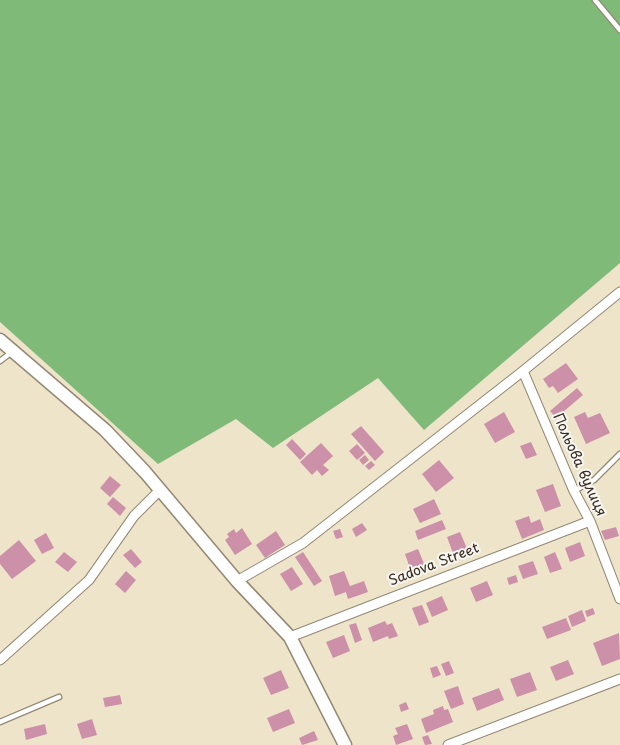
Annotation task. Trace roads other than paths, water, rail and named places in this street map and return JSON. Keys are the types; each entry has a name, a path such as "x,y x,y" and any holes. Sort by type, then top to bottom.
{"street":[{"path":"237,581 303,543 523,371 620,292"},
{"path":"0,340 105,430 160,490 237,581 290,637 345,745"},
{"name":"Польова вулиця","path":"523,371 574,491 590,521 620,599"},
{"path":"0,660 89,580 134,516 160,490"},
{"name":"Sadova Street","path":"290,637 590,521"},
{"path":"448,745 620,679"}],"lane":[{"path":"595,0 620,30"},
{"path":"0,360 13,351"},
{"path":"574,491 594,480 620,454"},
{"path":"0,722 59,697"}]}
